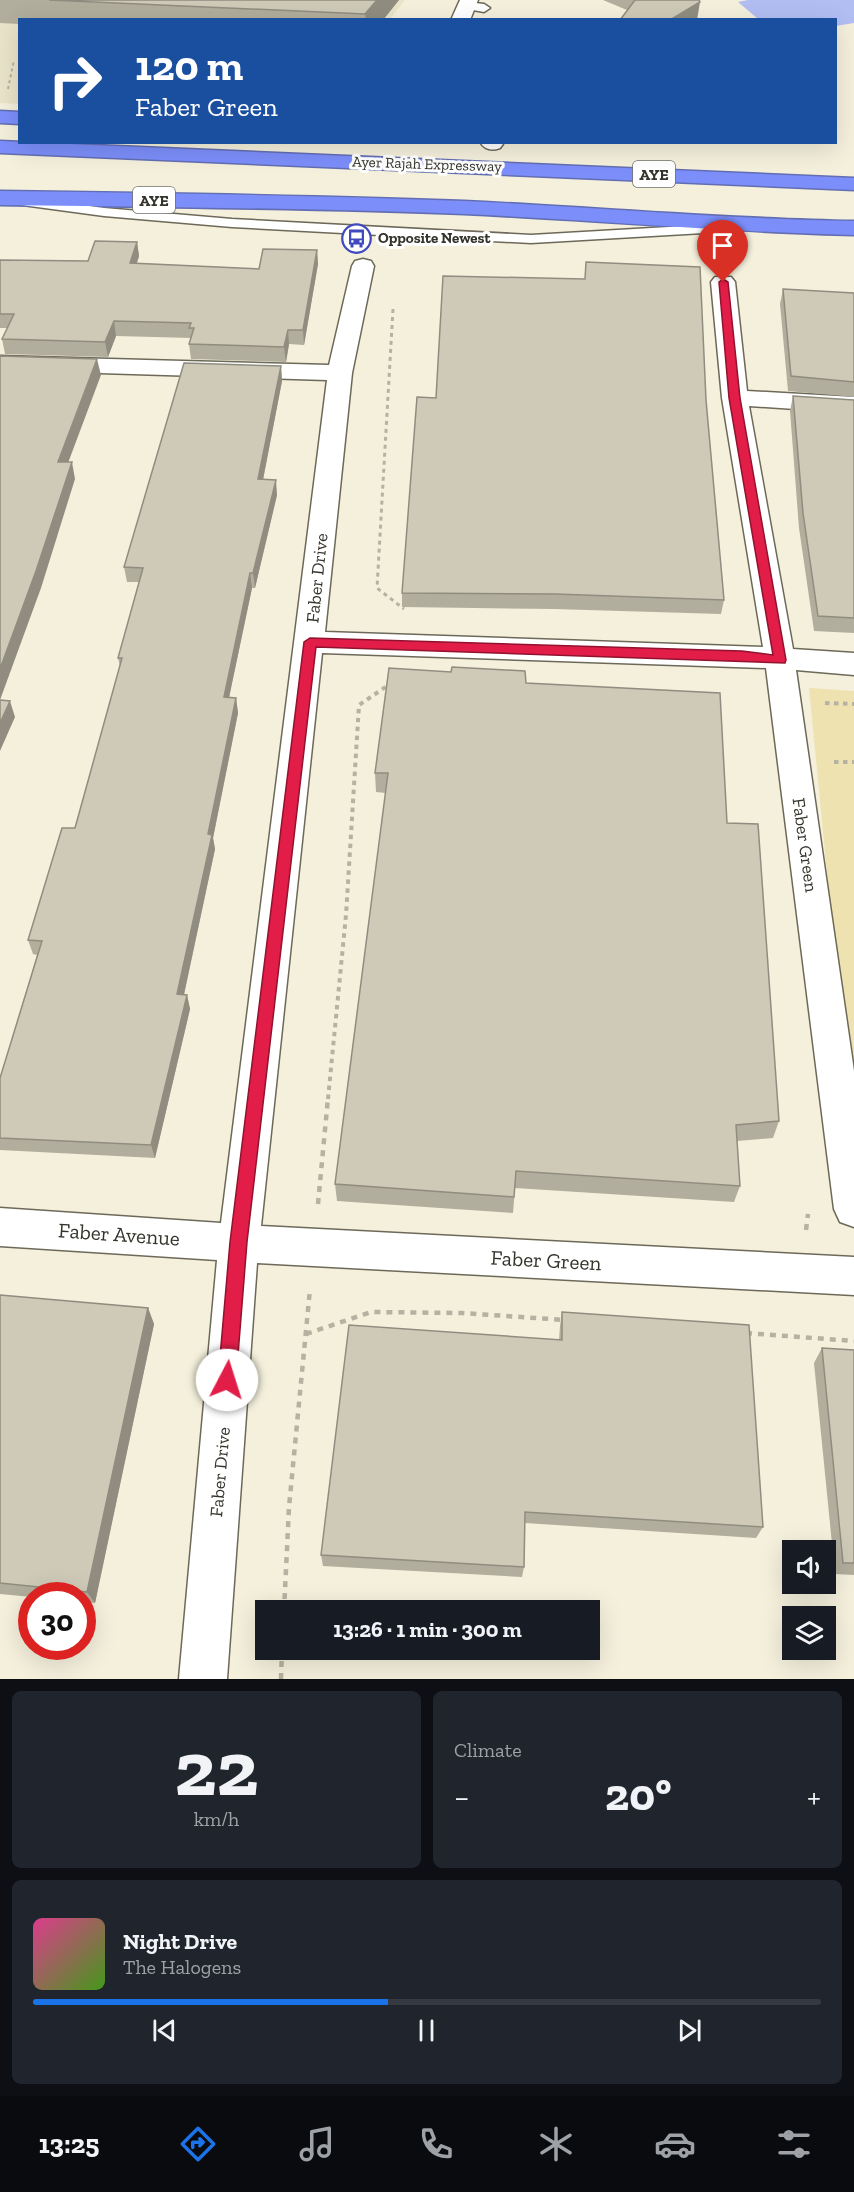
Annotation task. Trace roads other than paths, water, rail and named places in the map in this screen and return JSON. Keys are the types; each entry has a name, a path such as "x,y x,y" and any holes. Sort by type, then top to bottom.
{"highway":[{"path":"0,117 18,118"},
{"path":"501,144 516,145"},
{"name":"Ayer Rajah Expressway","path":"0,147 854,184"},
{"name":"AYE","path":"0,198 307,202 466,208 757,226 854,228"}],"street":[{"name":"Faber Drive","path":"202,1679 239,1242 340,374 363,266"},
{"name":"Faber Green","path":"723,282 735,398 780,660 854,1209"},
{"path":"0,363 340,374"},
{"path":"735,398 854,405"},
{"path":"310,642 742,656 854,664"},
{"name":"Faber Avenue","path":"0,1227 239,1242"},
{"name":"Faber Green","path":"239,1242 314,1248 854,1275"}],"water":[{"path":"748,0 854,0 854,23 837,26 837,18 757,18 738,2"}],"place":[{"name":"Opposite Newest","path":"357,238"}]}
